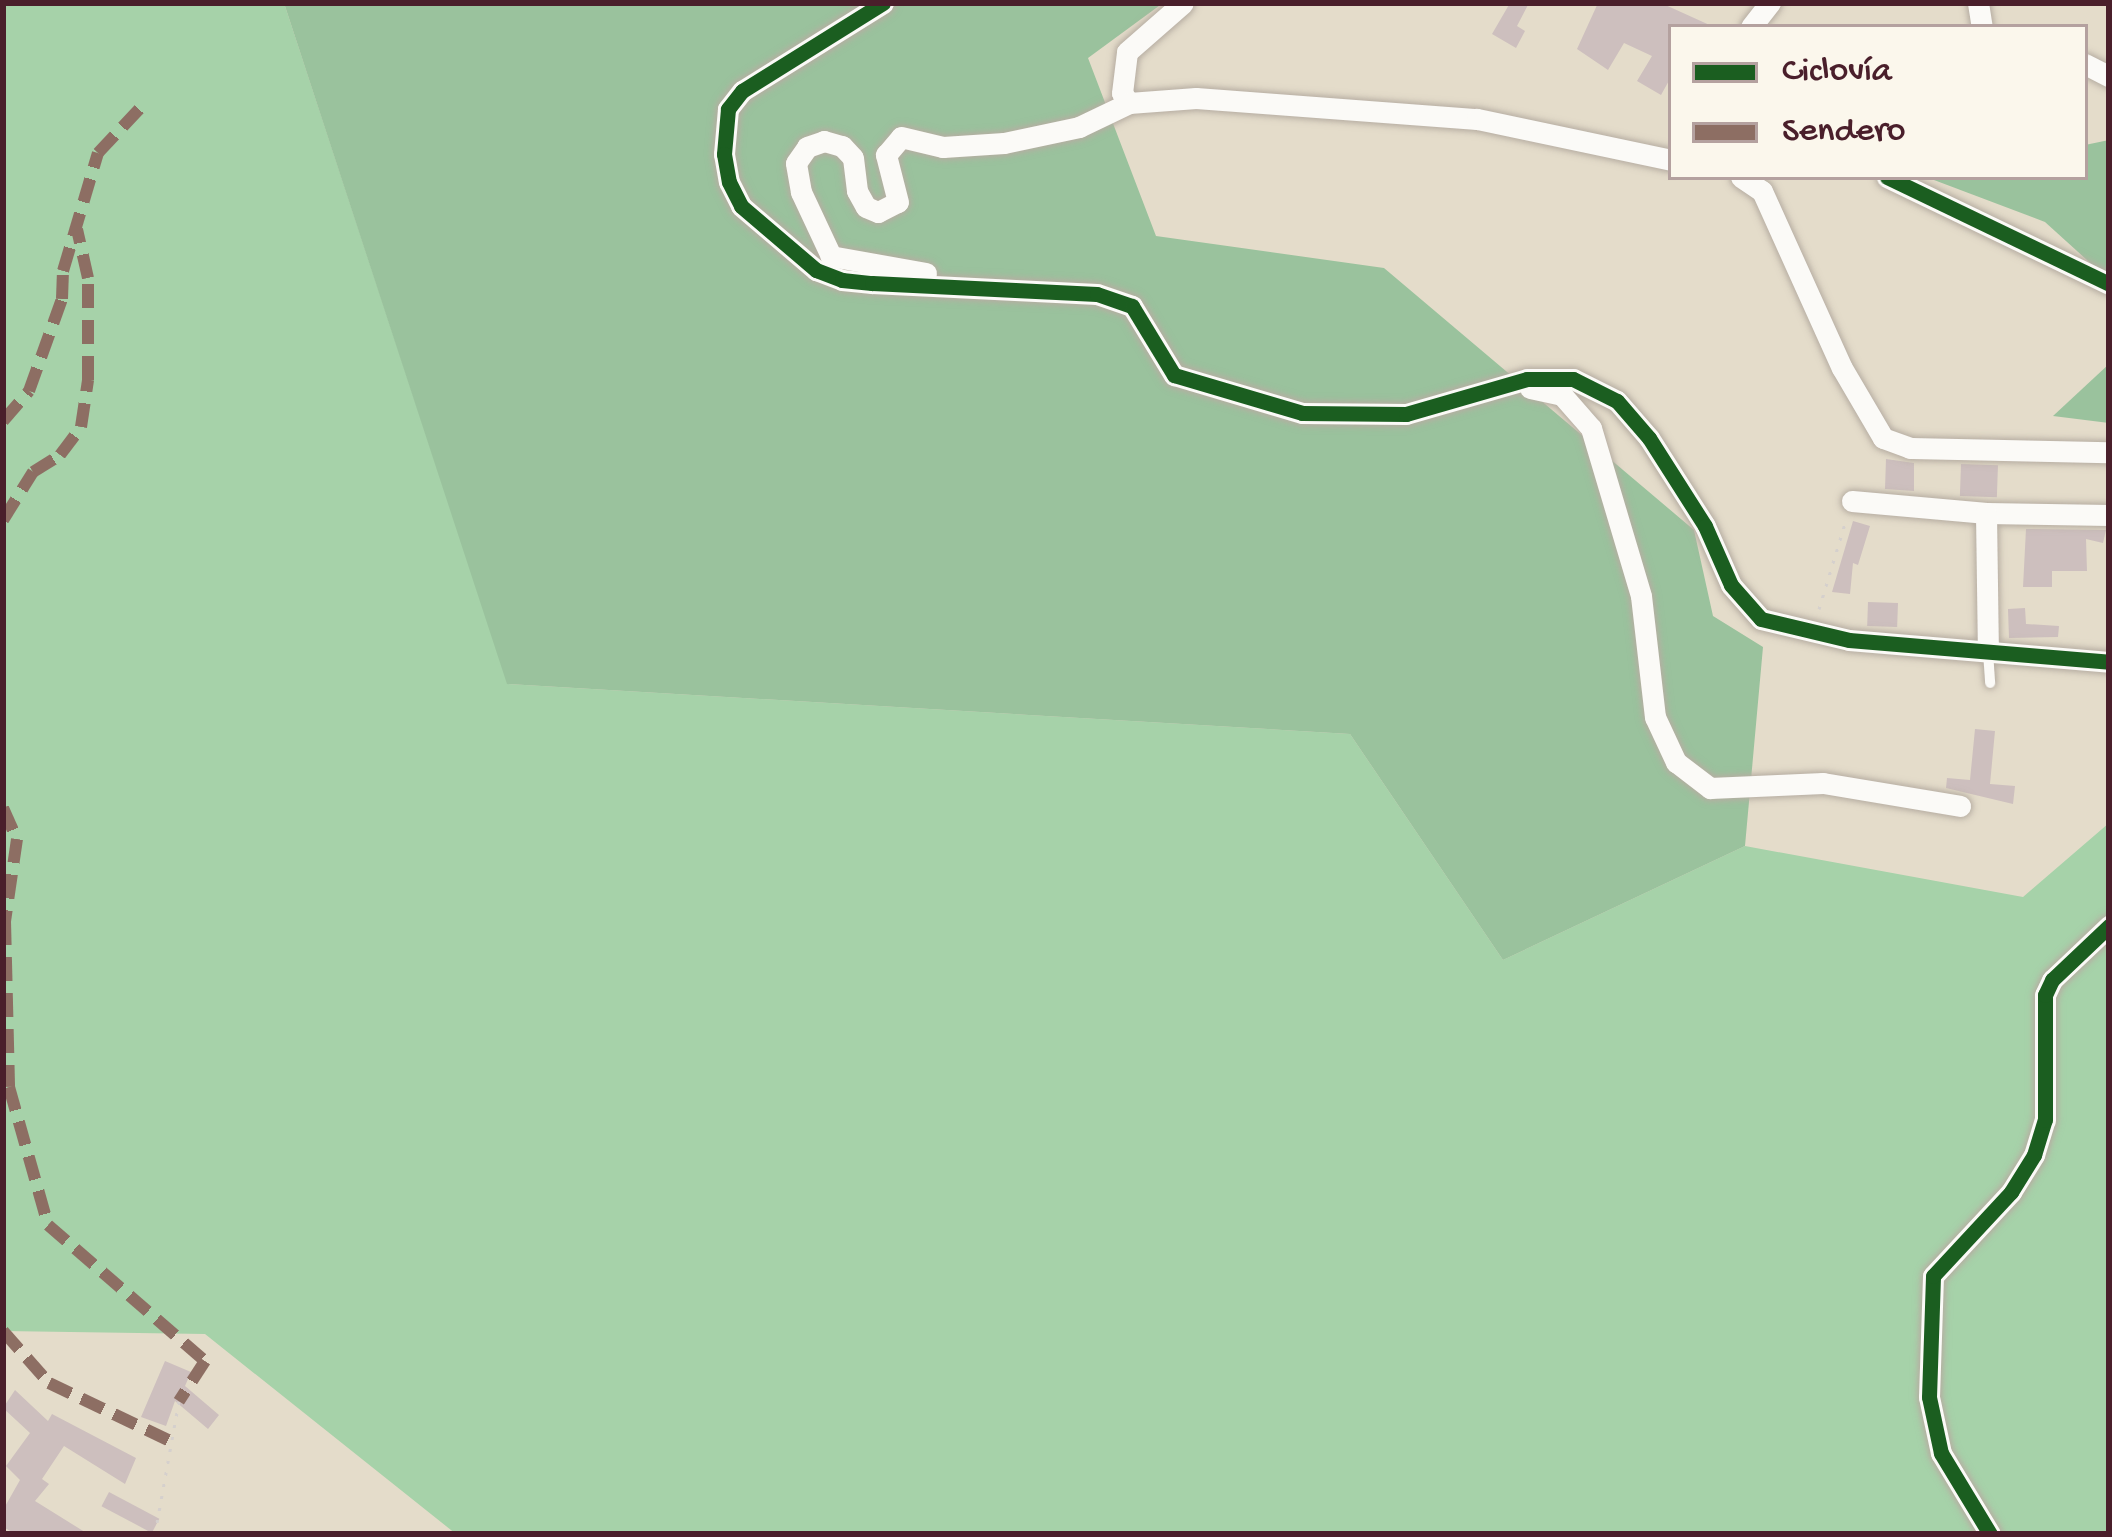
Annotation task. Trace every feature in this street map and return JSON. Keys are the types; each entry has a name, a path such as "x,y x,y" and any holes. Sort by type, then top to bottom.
{"street":[{"path":"883,3 742,91 728,109 723,129 729,182 741,206 816,269 842,280 987,284 1097,294 1132,306 1174,375 1302,413 1406,413 1500,385 1573,379 1617,401 1648,438 1706,526 1744,605 1761,619 1806,631 1924,649 1988,649 2109,662"},
{"path":"1130,103 1122,93 1127,52 1183,3"},
{"path":"987,284 831,256 801,192 796,163 807,147 824,141 842,146 854,158 856,191 866,207 878,212 898,202 886,155 893,140 909,136 943,147 1004,142 1078,128 1130,103 1270,100 1477,119 1668,159"},
{"path":"1746,180 1762,191 1842,368 1883,438 1910,448 2109,452"},
{"path":"1893,180 2109,284"},
{"path":"1500,385 1562,395 1591,428 1641,596 1655,717 1676,763 1710,788 1823,783 1960,806"},
{"path":"1852,501 1986,513 2109,514"},
{"path":"1986,513 1988,649"},
{"path":"1990,1534 1941,1453 1929,1397 1933,1276 2011,1192 2034,1155 2045,1120 2045,994 2052,980 2109,926"}],"lane":[{"path":"1988,649 1990,683"}],"path":[{"path":"1806,631 1815,622 1852,501"},
{"path":"155,1534 178,1401"}],"green space":[{"path":"3,3 284,3 508,684 1350,734 1503,960 1745,846 2023,897 2109,823 2109,1534 456,1534 205,1334 3,1331"},
{"path":"284,3 1163,3 1088,58 1156,236 1384,268 1694,530 1713,616 1763,647 1745,846 1503,960 1350,734 507,684"},
{"path":"2109,140 2109,280 2045,222 1934,180 2088,180 2088,144"},
{"path":"2109,364 2109,423 2053,416"}],"building":[{"path":"1510,3 1529,3 1517,26 1525,31 1516,48 1492,34"},
{"path":"1598,3 1661,3 1707,24 1668,24 1668,82 1661,95 1637,81 1652,56 1624,43 1608,70 1577,49"},
{"path":"1886,459 1914,463 1914,491 1885,489"},
{"path":"1961,464 1998,465 1997,497 1960,496"},
{"path":"1853,521 1870,526 1858,565 1853,563 1850,594 1832,592"},
{"path":"2026,529 2106,530 2103,543 2086,539 2087,571 2052,571 2052,587 2023,587"},
{"path":"1868,602 1898,603 1897,627 1867,626"},
{"path":"2025,608 2026,624 2059,626 2058,637 2009,638 2008,609"},
{"path":"1975,729 1995,731 1990,784 2015,786 2013,804 1946,788 1947,778 1970,780"},
{"path":"165,1361 191,1372 185,1386 219,1415 208,1429 175,1401 166,1426 141,1417"},
{"path":"15,1390 48,1421 52,1414 136,1458 125,1484 64,1446 42,1479 49,1484 35,1501 88,1534 16,1534 3,1527 3,1510 20,1480 6,1466 30,1433 3,1408"},
{"path":"109,1492 159,1519 152,1533 101,1506"}],"marked path":[{"path":"3,421 29,391 62,299 63,271 98,153 143,105"},
{"path":"3,520 33,472 60,455 81,427 88,380 88,278 77,229"},
{"path":"3,808 17,839 5,921 9,1087 48,1225 205,1361 179,1401"},
{"path":"3,1331 49,1383 172,1442"}],"cycle path":[{"path":"883,3 742,91 728,109 724,154 729,182 741,206 816,270 842,280 872,283 1097,294 1132,306 1174,375 1302,413 1406,414 1527,379 1573,379 1617,401 1649,438 1705,526 1731,585 1761,619 1849,640 2109,662"},
{"path":"1893,180 2109,284"},
{"path":"1990,1534 1941,1453 1929,1397 1933,1276 2011,1192 2034,1155 2045,1120 2045,995 2052,980 2109,926"}]}
